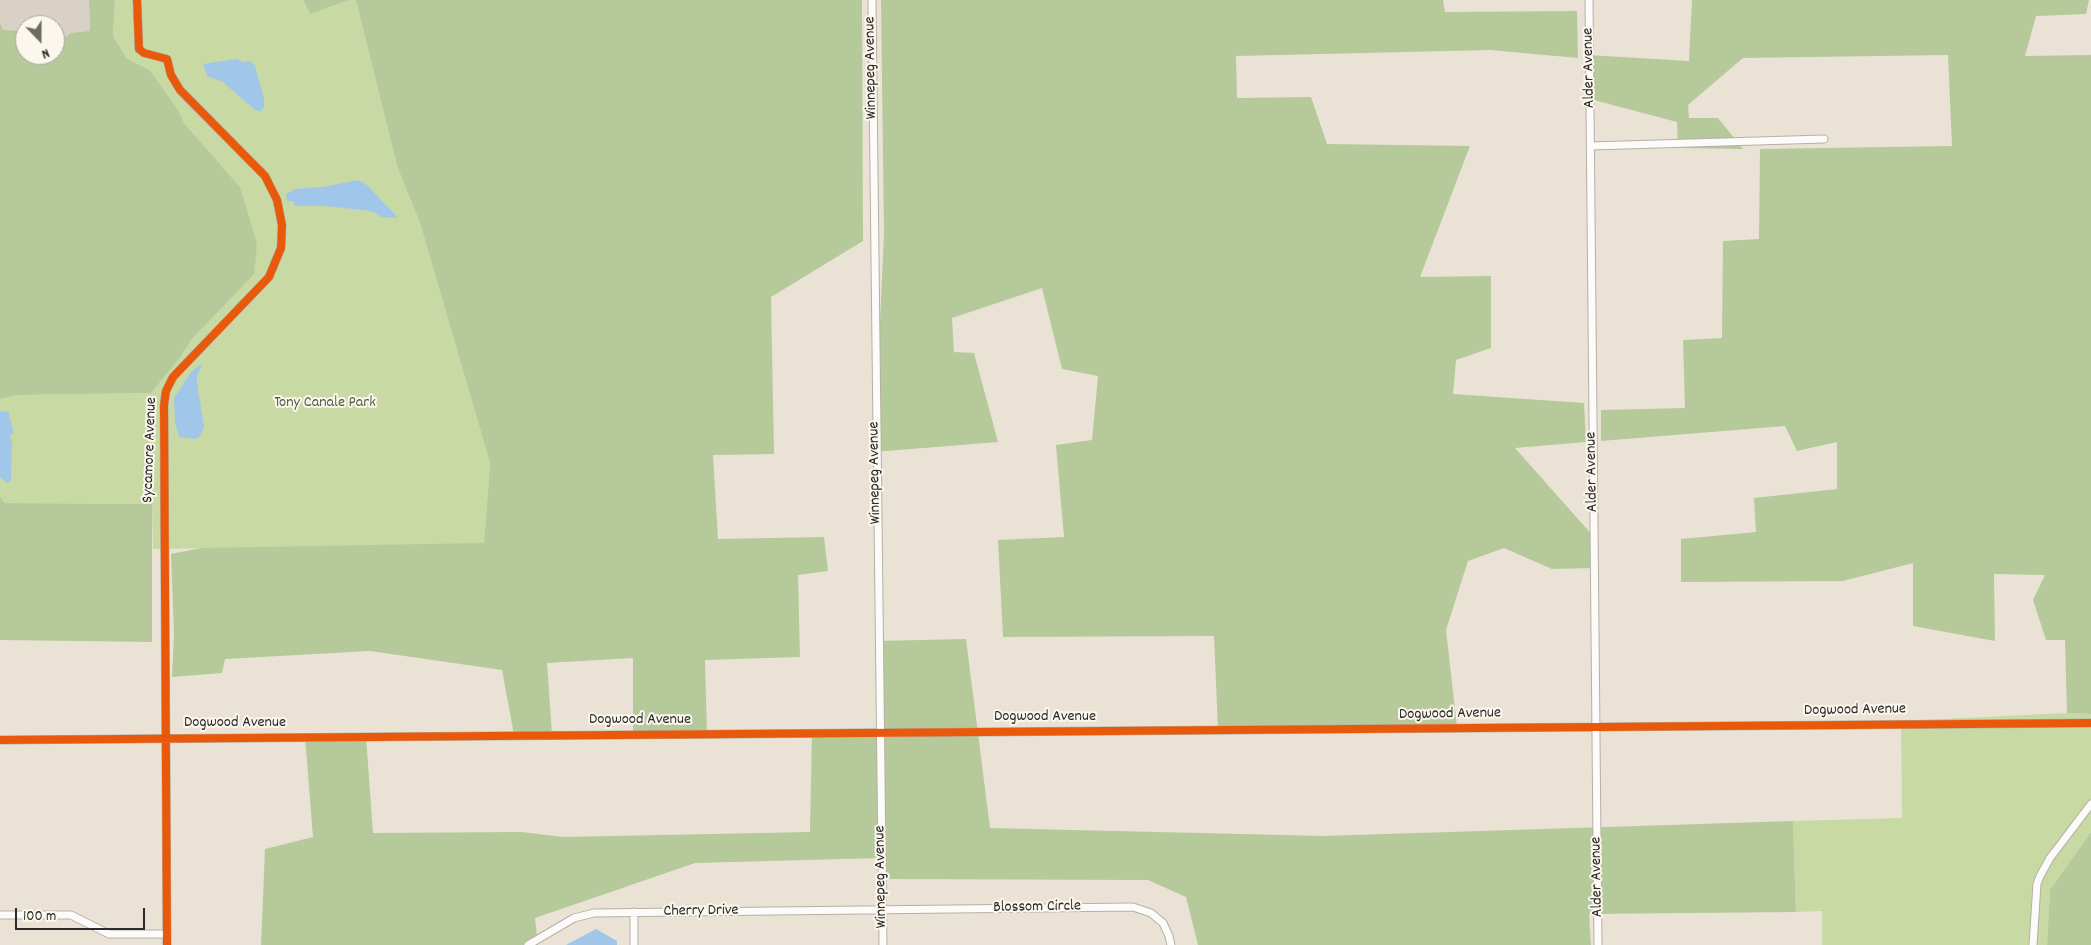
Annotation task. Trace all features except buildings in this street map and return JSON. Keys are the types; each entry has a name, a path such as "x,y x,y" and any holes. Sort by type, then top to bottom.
{"street":[{"name":"Sycamore Avenue","path":"137,0 140,50 144,53 168,59 171,75 180,90 262,172 277,200 282,225 281,248 269,277 184,365 173,378 166,391 163,453 167,739 167,945"},
{"name":"Winnepeg Avenue","path":"872,0 883,945"},
{"name":"Alder Avenue","path":"1589,0 1598,945"},
{"path":"1591,146 1824,138"},
{"name":"Dogwood Avenue","path":"0,740 2091,723"},
{"path":"2033,945 2040,876 2050,858 2091,804"},
{"name":"Blossom Circle","path":"882,910 1133,907 1151,913 1163,923 1171,945"},
{"name":"Cherry Drive","path":"528,945 583,914 882,910"},
{"path":"634,912 634,945"},
{"path":"0,915 71,915 109,934 167,934"}],"shaded area":[{"path":"0,0 89,0 90,31 103,77 0,80"}],"green space":[{"path":"89,0 115,0 113,36 127,59 150,70 178,110 184,123 240,187 257,244 254,274 192,339 179,359 151,393 19,395 0,399 0,23 3,30 15,31 15,65 65,65 65,38 71,33 90,31"},
{"name":"Tony Canale Park","path":"115,0 303,0 310,14 349,0 356,0 397,166 420,223 490,463 484,544 153,549 152,504 5,503 0,496 0,399 19,395 151,393 179,359 192,339 254,273 240,187 184,123 178,110 150,70 127,59 113,36"},
{"path":"303,0 349,0 310,14"},
{"path":"356,0 862,0 863,241 771,297 774,454 713,455 718,539 824,537 828,571 798,575 800,657 705,660 707,733 633,734 633,658 547,663 552,734 514,735 502,670 370,651 225,659 222,673 172,677 174,635 171,554 201,548 484,543 490,463 420,223 397,166"},
{"path":"881,0 1443,0 1445,12 1577,11 1578,58 1490,50 1236,56 1237,98 1311,97 1327,144 1470,146 1420,277 1491,276 1491,348 1456,360 1453,394 1584,403 1586,442 1515,448 1594,537 1596,568 1552,569 1504,548 1468,561 1446,630 1457,727 1218,729 1214,636 1003,637 998,540 1064,537 1056,445 1092,440 1098,376 1062,369 1042,288 952,318 954,352 974,353 998,442 874,452 884,234"},
{"path":"1692,0 2089,0 2086,14 2036,16 2025,56 2091,55 2091,714 2067,713 2065,640 2046,640 2033,600 2045,575 1994,574 1995,641 1913,626 1913,563 1843,581 1681,582 1681,539 1756,532 1754,498 1837,489 1837,442 1797,451 1785,426 1601,441 1601,410 1685,408 1683,340 1722,338 1723,241 1759,239 1760,149 1952,146 1948,55 1743,58 1688,105 1689,118 1718,118 1743,149 1678,148 1677,122 1590,99 1588,55 1689,61"},
{"path":"0,496 5,503 152,504 152,642 0,640"},
{"path":"966,639 990,828 1324,836 1793,821 1796,912 1589,914 1591,945 1198,945 1186,897 1148,880 883,879 881,858 695,863 535,918 538,945 261,945 265,849 313,837 305,737 366,736 373,833 521,832 563,837 810,832 812,732 878,731 877,641"},
{"path":"2067,713 2091,714 2091,832 2050,890 2047,945 1822,945 1822,911 1796,912 1793,821 1902,818 1901,721"},
{"path":"2091,832 2091,945 2047,945 2050,890"}],"water":[{"path":"236,59 244,62 250,61 255,66 264,99 264,107 261,111 255,110 223,82 207,76 203,64"},
{"path":"358,180 367,185 398,218 382,217 371,211 326,206 295,206 293,201 287,201 286,195 294,189 323,187"},
{"path":"203,363 197,375 197,383 204,427 200,436 196,439 179,437 175,423 174,398 192,371"},
{"path":"8,411 14,433 9,436 12,440 11,480 7,483 0,477 0,412"},
{"path":"596,929 617,941 617,945 566,945"}],"cycle path":[{"path":"137,0 139,49 144,53 167,59 171,75 180,90 265,176 277,200 282,225 281,248 269,277 173,377 166,391 164,405 167,945"},
{"path":"0,740 2091,723"}]}
